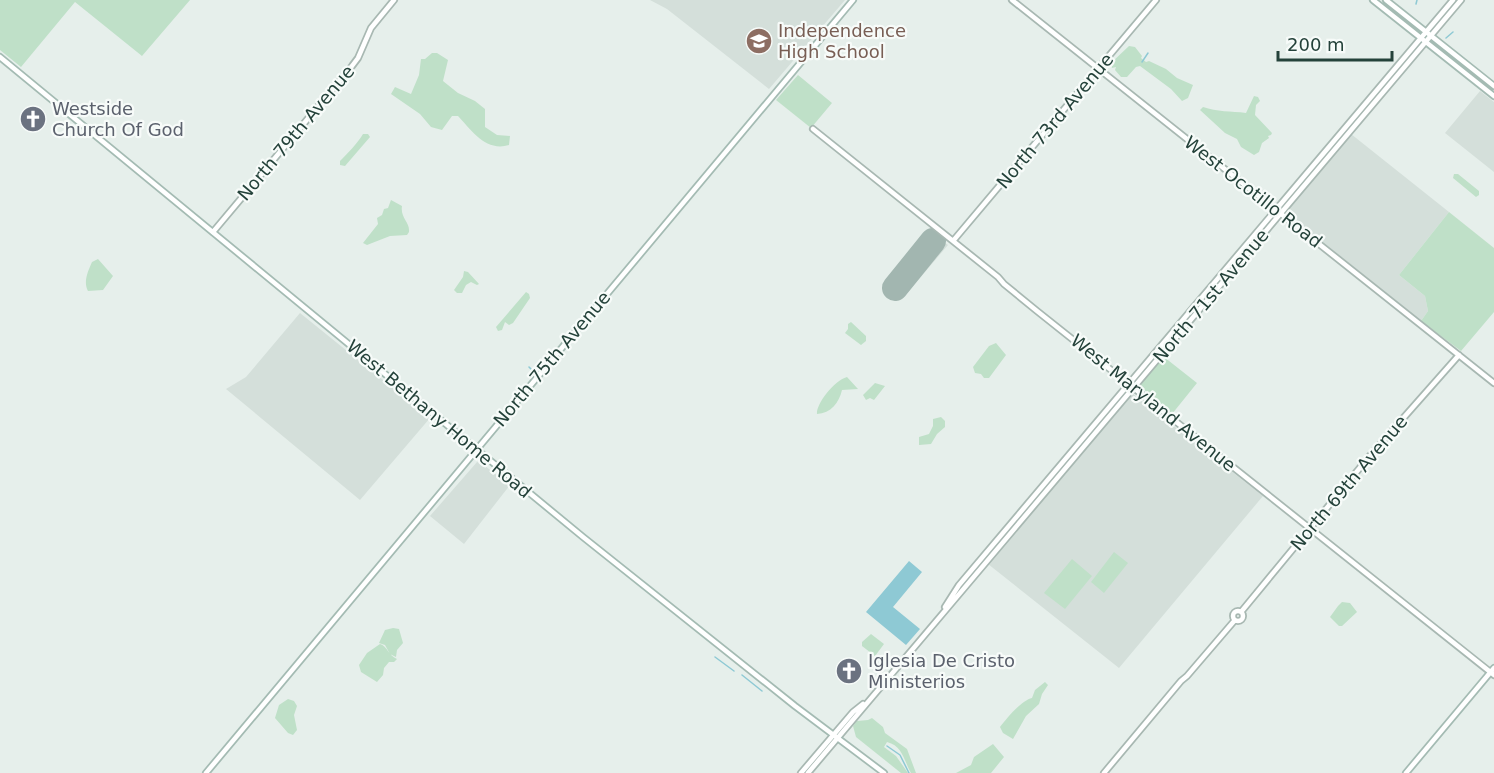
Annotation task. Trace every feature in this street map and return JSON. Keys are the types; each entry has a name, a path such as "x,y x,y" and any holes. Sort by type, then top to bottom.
{"street":[{"name":"North 79th Avenue","path":"213,232 352,66 372,27 394,0"},
{"name":"North 75th Avenue","path":"206,773 853,0"},
{"name":"West Ocotillo Road","path":"1012,0 1494,383"},
{"name":"North 73rd Avenue","path":"953,241 1156,0"},
{"path":"1373,0 1494,96"},
{"path":"1386,0 1494,86"},
{"name":"North 71st Avenue","path":"1429,33 1453,0"},
{"name":"North 71st Avenue","path":"801,773 871,699 938,619 959,585 1132,385 1429,33 1461,0"},
{"name":"West Bethany Home Road","path":"0,57 477,450 795,706 837,735 884,773"},
{"name":"West Maryland Avenue","path":"813,129 1021,298 1493,672"},
{"name":"North 69th Avenue","path":"1104,773 1235,620 1242,619 1241,612 1368,458 1459,355"},
{"path":"1406,773 1493,672"},
{"name":"North 71st Avenue","path":"808,773 837,735"}],"shaded area":[{"name":"Independence High School","path":"650,0 845,0 769,89 667,9"},
{"path":"1480,91 1494,102 1494,172 1445,133"},
{"path":"1351,134 1449,212 1399,275 1425,296 1428,311 1421,321 1287,213 1287,209"},
{"path":"933,233 948,245 902,299 887,287"},
{"path":"300,313 430,418 360,500 226,389 246,377"},
{"path":"1133,394 1263,496 1119,668 988,564"},
{"path":"477,462 510,485 464,544 430,516"}],"green space":[{"path":"0,0 190,0 142,56 75,2 21,67 0,50"},
{"path":"1129,46 1135,47 1146,62 1149,61 1166,69 1177,78 1193,85 1188,98 1182,101 1171,89 1140,66 1136,67 1127,77 1121,77 1115,70 1116,67 1112,68 1111,63"},
{"path":"432,53 437,53 448,60 443,81 485,109 485,127 497,135 510,136 509,145 493,146 486,143 474,134 458,116 452,116 442,130 431,127 420,114 391,94 395,87 411,94 419,75 421,59 425,59"},
{"path":"798,75 832,103 811,128 776,100"},
{"path":"1254,96 1260,101 1256,105 1255,115 1272,133 1262,143 1259,152 1254,155 1241,147 1237,139 1225,133 1200,110 1203,107 1246,113"},
{"path":"363,134 368,134 370,137 345,166 340,165 340,161"},
{"path":"1454,174 1458,174 1479,191 1479,195 1476,197 1453,178"},
{"path":"391,200 402,206 402,214 409,232 407,235 390,236 367,245 363,243 378,224 377,218 382,215 384,209 388,208"},
{"path":"1449,212 1494,248 1494,312 1461,351 1421,321 1428,311 1425,296 1399,275"},
{"path":"98,259 113,276 103,290 88,291 86,280 88,273 92,262"},
{"path":"464,271 468,272 479,284 471,282 466,285 462,293 457,293 454,290 463,277"},
{"path":"526,292 530,298 513,323 509,325 505,322 502,330 498,331 496,327"},
{"path":"851,322 866,336 866,341 861,345 845,333"},
{"path":"996,343 1006,355 989,378 984,378 981,374 975,373 973,367 989,346"},
{"path":"1164,357 1197,383 1172,414 1140,386"},
{"path":"847,377 858,389 842,390 834,406 826,412 817,414 819,405 826,394 836,383"},
{"path":"875,383 885,386 874,400 870,398 866,400 863,395"},
{"path":"941,417 945,421 945,427 931,444 919,445 919,437 929,434 933,426 933,419"},
{"path":"1114,552 1128,563 1104,593 1091,582"},
{"path":"1072,559 1092,576 1065,609 1044,593"},
{"path":"1342,602 1350,603 1357,612 1342,626 1339,626 1330,617"},
{"path":"399,629 403,643 397,650 396,657 390,654 385,645 379,643 385,630"},
{"path":"871,634 884,644 875,656 862,646 862,642"},
{"path":"380,644 397,659 389,662 377,682 361,672 359,665 367,653"},
{"path":"1045,682 1048,685 1039,704 1026,716 1013,739 1003,733 1000,727 1003,723 1019,706 1032,698 1035,690"},
{"path":"288,699 294,701 297,706 294,715 297,730 293,735 288,733 275,718 279,705"},
{"path":"872,718 883,727 885,733 907,749 916,773 911,773 900,750 892,744 887,742 884,747 896,756 908,773 901,773 856,737 853,726 857,721"},
{"path":"993,744 1004,757 991,773 956,773 971,765 974,757"}],"water":[{"path":"909,561 922,572 893,607 920,629 906,645 866,612"}],"waterway":[{"path":"1416,4 1417,0"},
{"path":"1446,38 1453,32"},
{"path":"1142,62 1148,53"},
{"path":"529,367 532,370"},
{"path":"715,657 734,671"},
{"path":"742,675 762,691"},
{"path":"887,746 900,755 909,773"}],"runway":[{"path":"895,288 933,241"}],"place":[{"name":"Independence High School","path":"759,41"},
{"name":"Westside Church Of God","path":"33,119"},
{"name":"Iglesia De Cristo Ministerios","path":"849,671"}]}
